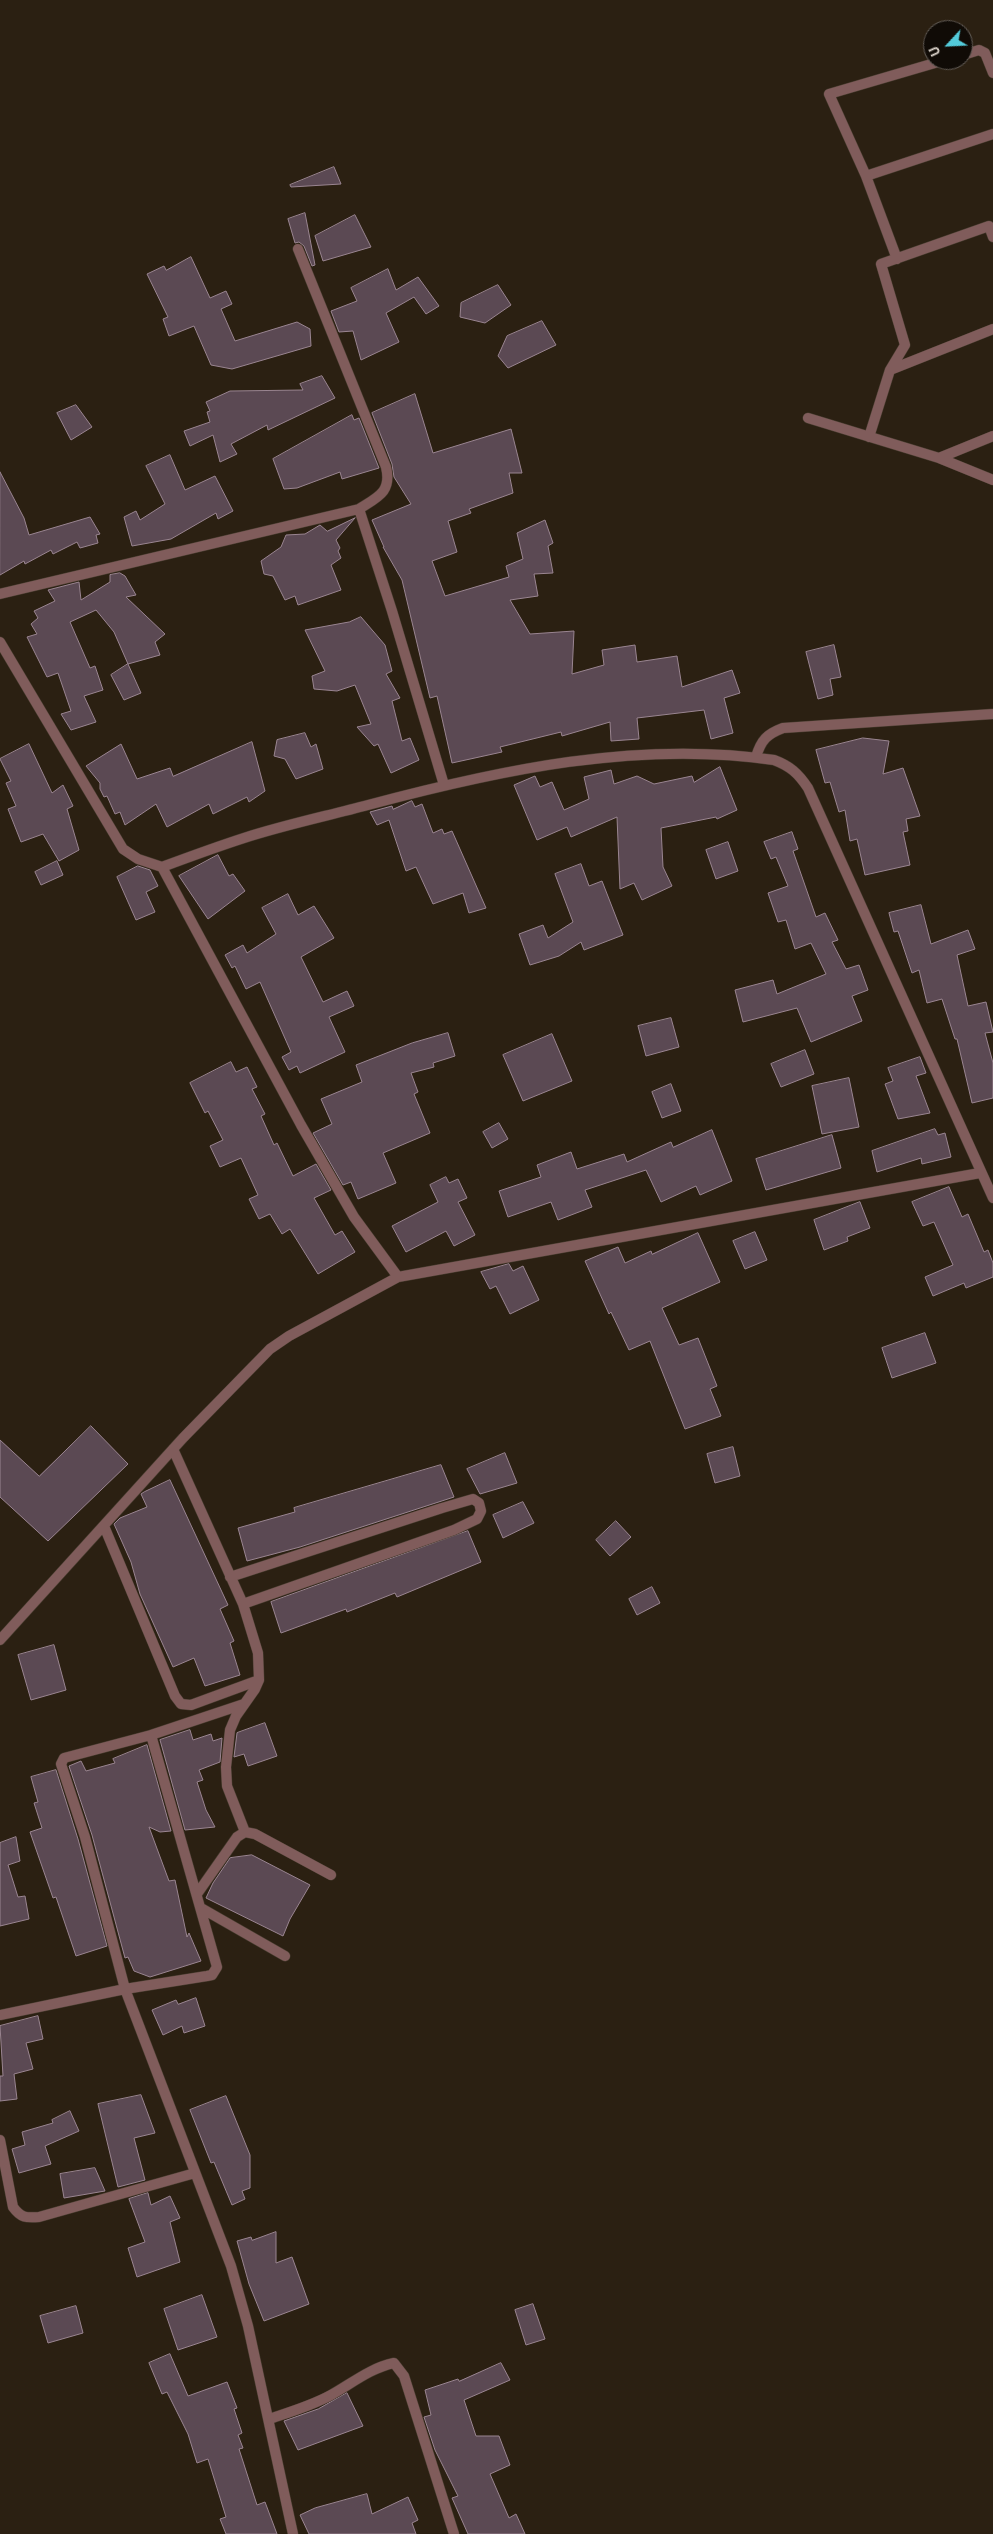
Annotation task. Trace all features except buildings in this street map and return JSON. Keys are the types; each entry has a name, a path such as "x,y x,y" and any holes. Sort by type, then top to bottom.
{"street":[{"path":"973,52 979,50 984,53 993,73"},
{"path":"897,258 866,176 829,94 923,66"},
{"path":"866,176 993,134"},
{"path":"869,437 890,370 904,345 881,264 989,226 993,237"},
{"path":"0,594 359,509 377,497 386,488 388,477 386,467 298,249"},
{"path":"890,370 993,329"},
{"path":"808,418 939,458 993,480"},
{"path":"939,458 993,436"},
{"path":"359,509 392,611 444,785"},
{"path":"0,642 123,849 138,859 162,867 245,838 444,785 603,757 670,754 756,757 774,760 786,765 798,774 808,788 980,1173 993,1198"},
{"path":"756,757 760,743 769,733 784,728 993,714"},
{"path":"162,867 301,1125 354,1217 398,1277"},
{"path":"0,1640 174,1448 270,1348 398,1277 980,1173"},
{"path":"174,1448 243,1604 254,1634 258,1654 259,1680 236,1716 230,1730 226,1767 227,1786 244,1832"},
{"path":"230,1577 442,1508 473,1499 479,1503 481,1511 477,1519 454,1530 243,1604"},
{"path":"104,1526 175,1696 181,1704 191,1705 259,1680"},
{"path":"244,1704 150,1735 64,1758 60,1764 85,1837 125,1989 231,2266 248,2326 293,2534"},
{"path":"0,2014 125,1989 207,1976 216,1970 217,1962 150,1735"},
{"path":"197,1894 237,1836 244,1832 255,1834 331,1874"},
{"path":"201,1908 285,1956"},
{"path":"0,2140 13,2207 18,2214 26,2218 39,2217 195,2174"},
{"path":"269,2419 329,2396 370,2372 394,2363 404,2376 454,2534"}]}
